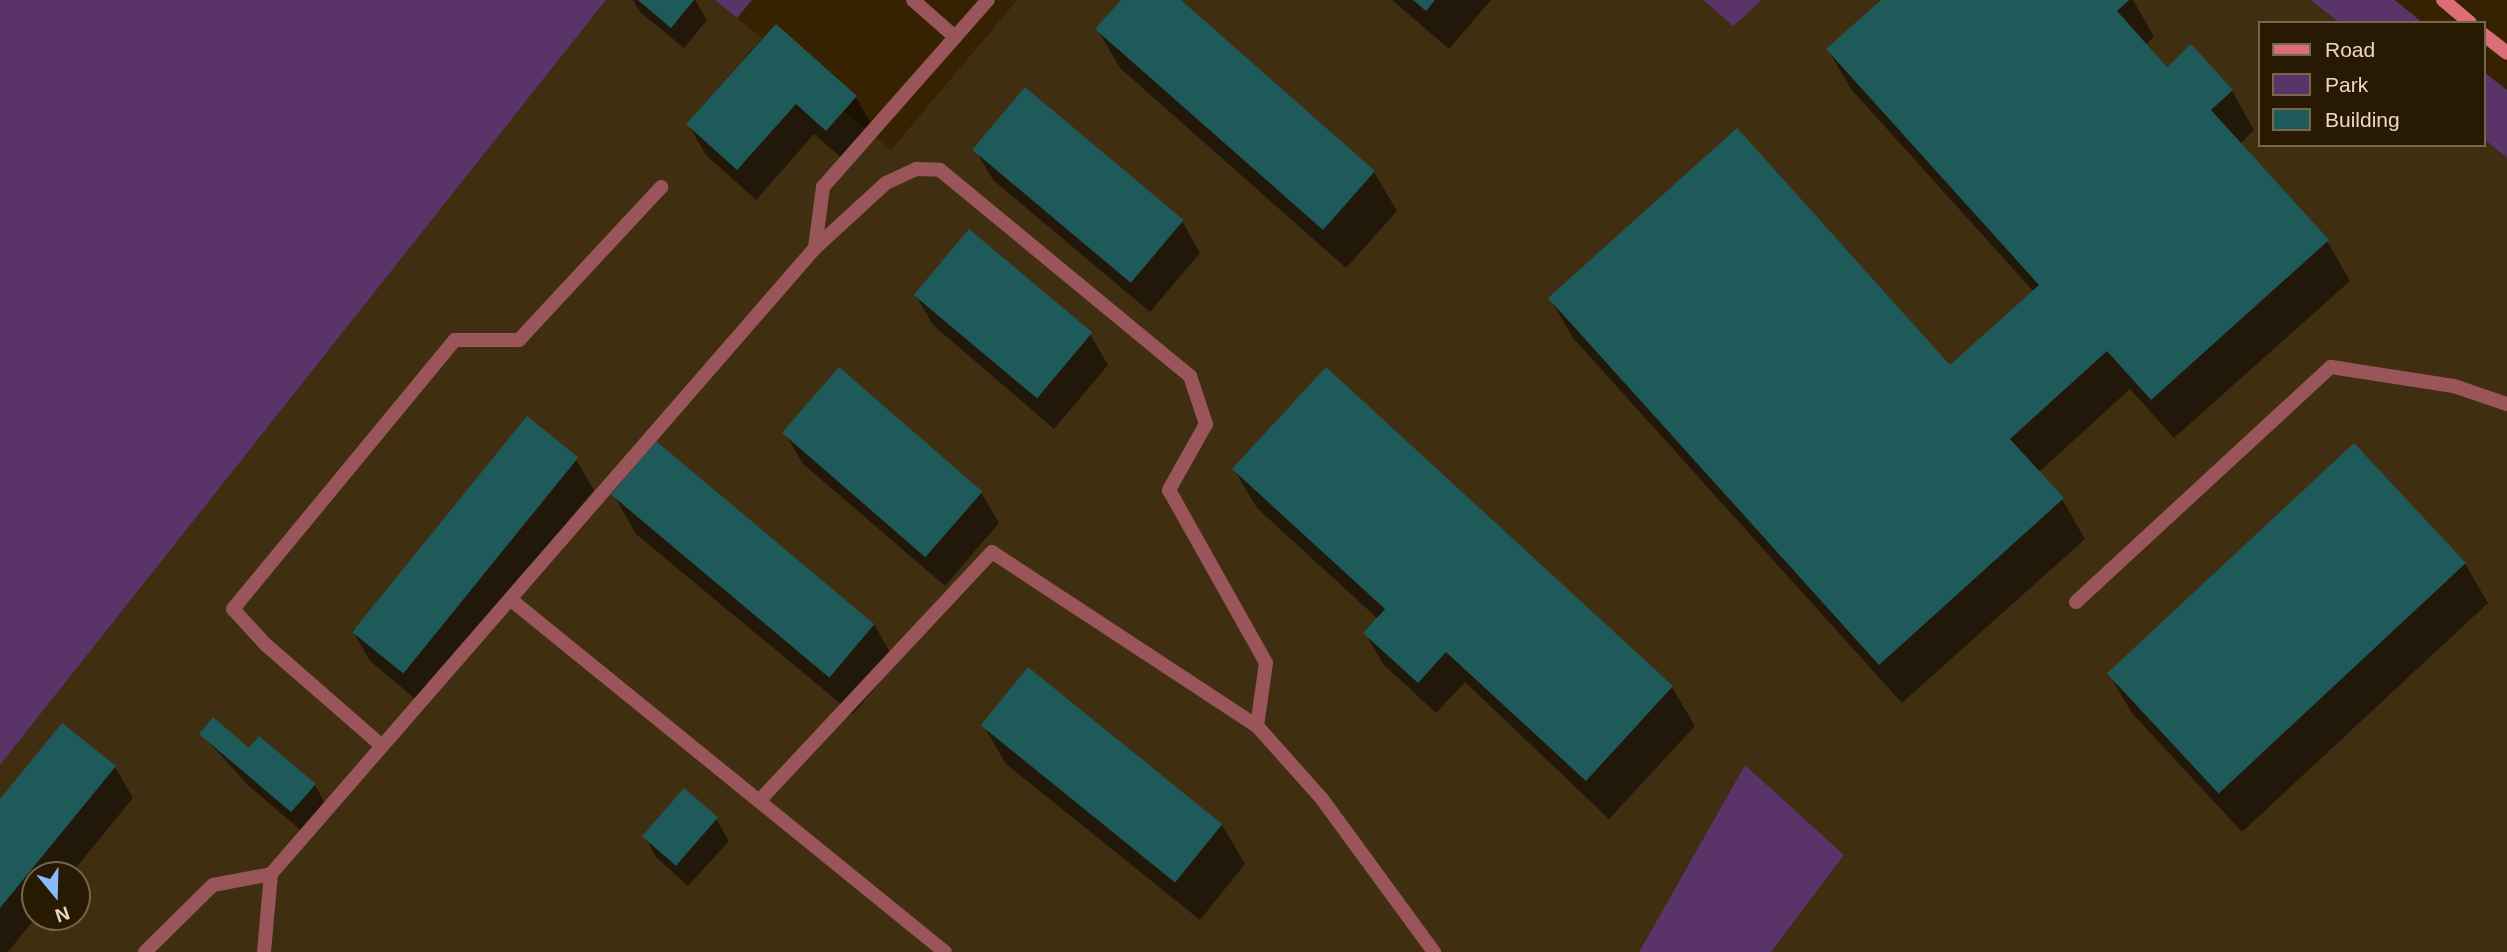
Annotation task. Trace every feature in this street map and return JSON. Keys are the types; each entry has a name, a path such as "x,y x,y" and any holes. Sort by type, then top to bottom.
{"street":[{"path":"2442,0 2468,21"},
{"path":"2486,36 2507,53"}],"lane":[{"path":"913,0 955,37"},
{"path":"815,248 823,187 988,0"},
{"path":"264,952 271,874 815,248 886,183 916,169 940,170 1190,376 1206,424 1169,490 1266,663 1257,726"},
{"path":"382,746 265,644 233,609 455,340 519,340 661,187"},
{"path":"2076,602 2331,367 2454,386 2501,402 2507,389"},
{"path":"759,801 992,552 1257,726 1322,799 1434,952"},
{"path":"510,599 945,952"},
{"path":"145,952 213,885 271,874"}],"shaded area":[{"path":"606,0 715,0 762,38 686,124 796,104 826,131 844,111 891,150 1017,0 1703,0 1733,25 1762,0 2310,0 2337,21 2258,21 2258,147 2486,147 2486,141 2507,158 2507,952 1771,952 1844,855 1745,765 1639,952 0,952 0,765"}],"green space":[{"path":"0,0 606,0 0,765"},
{"path":"715,0 752,0 737,18"},
{"path":"1703,0 1762,0 1733,26"},
{"path":"2310,0 2395,0 2421,21 2337,21"},
{"path":"2486,74 2507,90 2507,158 2486,141"},
{"path":"1745,765 1844,855 1771,952 1639,952"}],"building":[{"path":"638,0 694,0 671,28"},
{"path":"1121,0 1181,0 1375,171 1323,230 1095,29"},
{"path":"1413,0 1435,0 1426,11"},
{"path":"1881,0 2129,0 2117,11 2167,67 2191,44 2233,90 2211,110 2329,240 2151,400 2107,351 2010,439 2064,498 1879,665 1548,298 1737,128 1950,365 2039,285 1826,49"},
{"path":"776,24 857,96 826,131 796,104 737,170 686,124"},
{"path":"1025,87 1184,220 1131,283 972,150"},
{"path":"969,229 1092,332 1037,398 914,295"},
{"path":"839,367 982,492 925,557 782,433"},
{"path":"1326,367 1673,686 1586,781 1446,652 1418,683 1363,633 1385,609 1232,469"},
{"path":"527,416 578,458 403,674 352,632"},
{"path":"656,441 874,624 829,678 611,495"},
{"path":"2354,443 2466,563 2219,793 2107,674"},
{"path":"1028,667 1222,824 1175,883 981,725"},
{"path":"213,717 249,748 259,736 316,784 291,812 199,734"},
{"path":"62,723 116,766 38,861 21,861 21,882 0,908 0,799"},
{"path":"684,788 718,818 676,866 642,836"}]}
